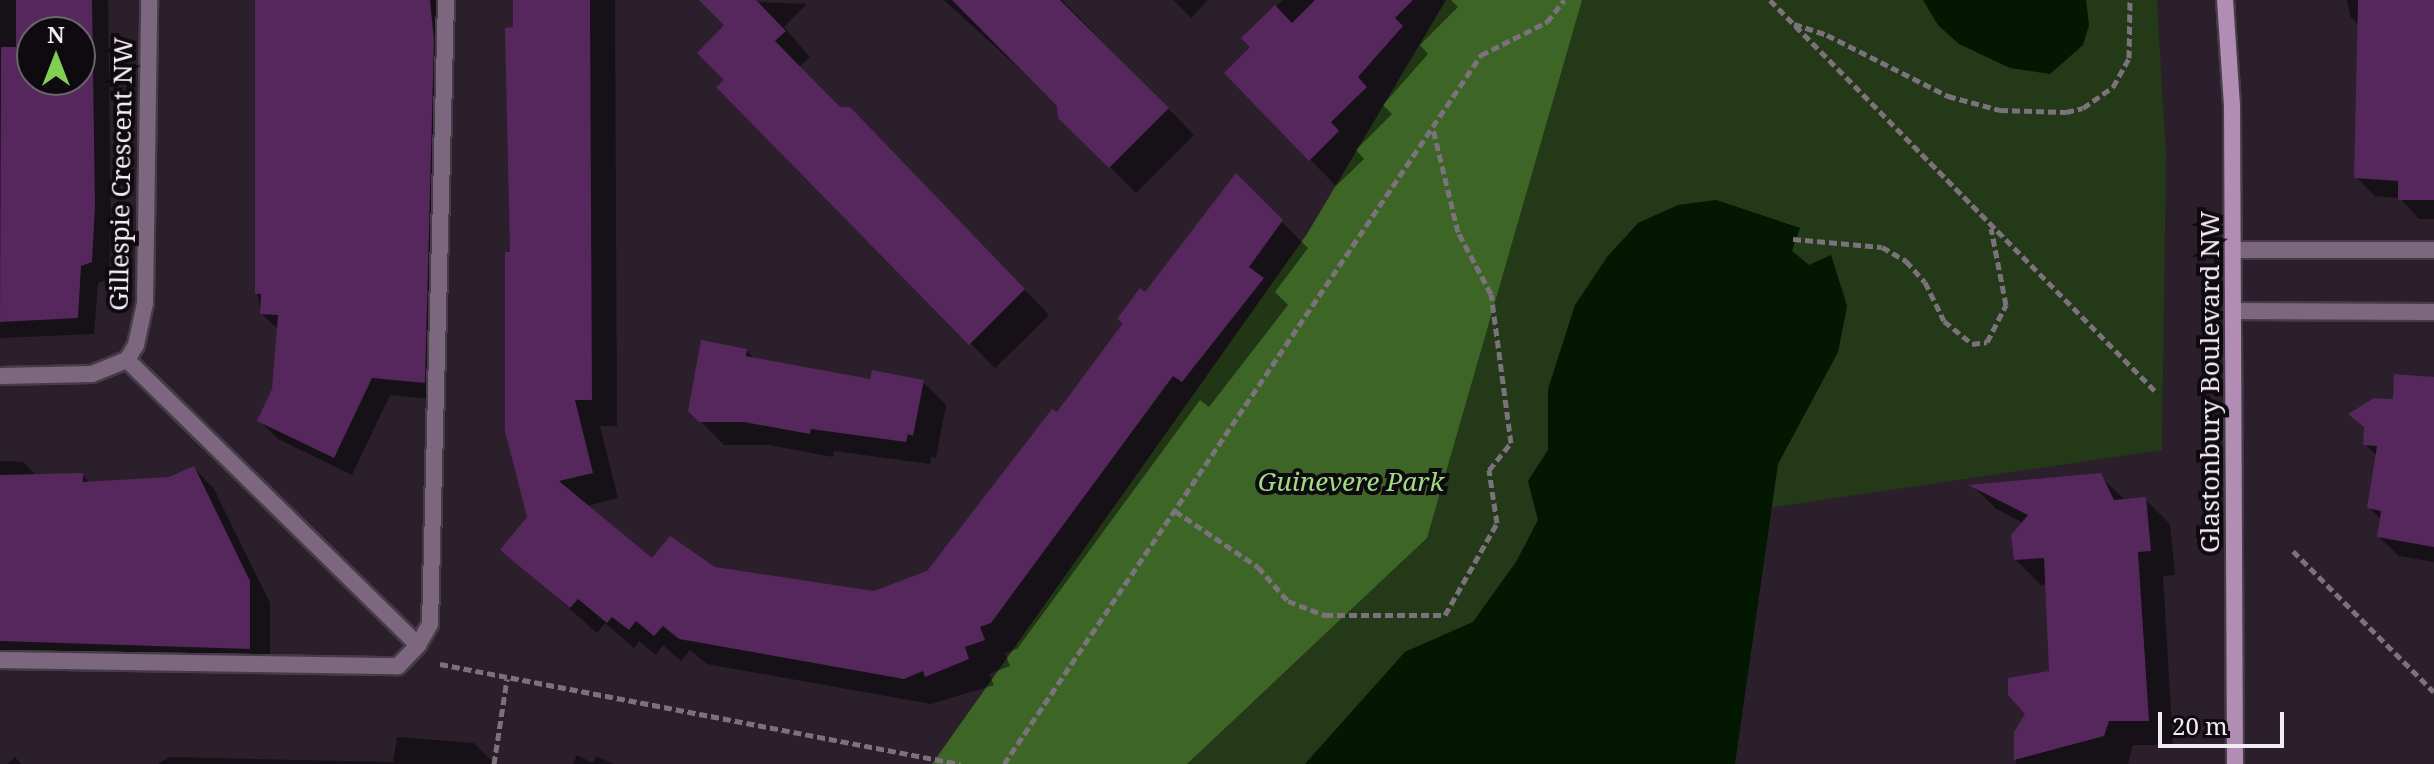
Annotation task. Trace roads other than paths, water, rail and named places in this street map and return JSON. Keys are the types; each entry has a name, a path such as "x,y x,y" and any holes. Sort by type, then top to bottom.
{"street":[{"name":"Gillespie Crescent NW","path":"127,360 142,328 145,303 149,0"},
{"path":"0,660 398,666 418,645 430,624 446,0"},
{"name":"Glastonbury Boulevard NW","path":"2225,0 2234,250 2235,764"},
{"path":"2234,250 2434,250"},
{"path":"2234,311 2434,312"},
{"path":"0,376 92,374 127,360 418,645"}],"park label":[{"name":"Guinevere Park","path":"1351,482"}]}
